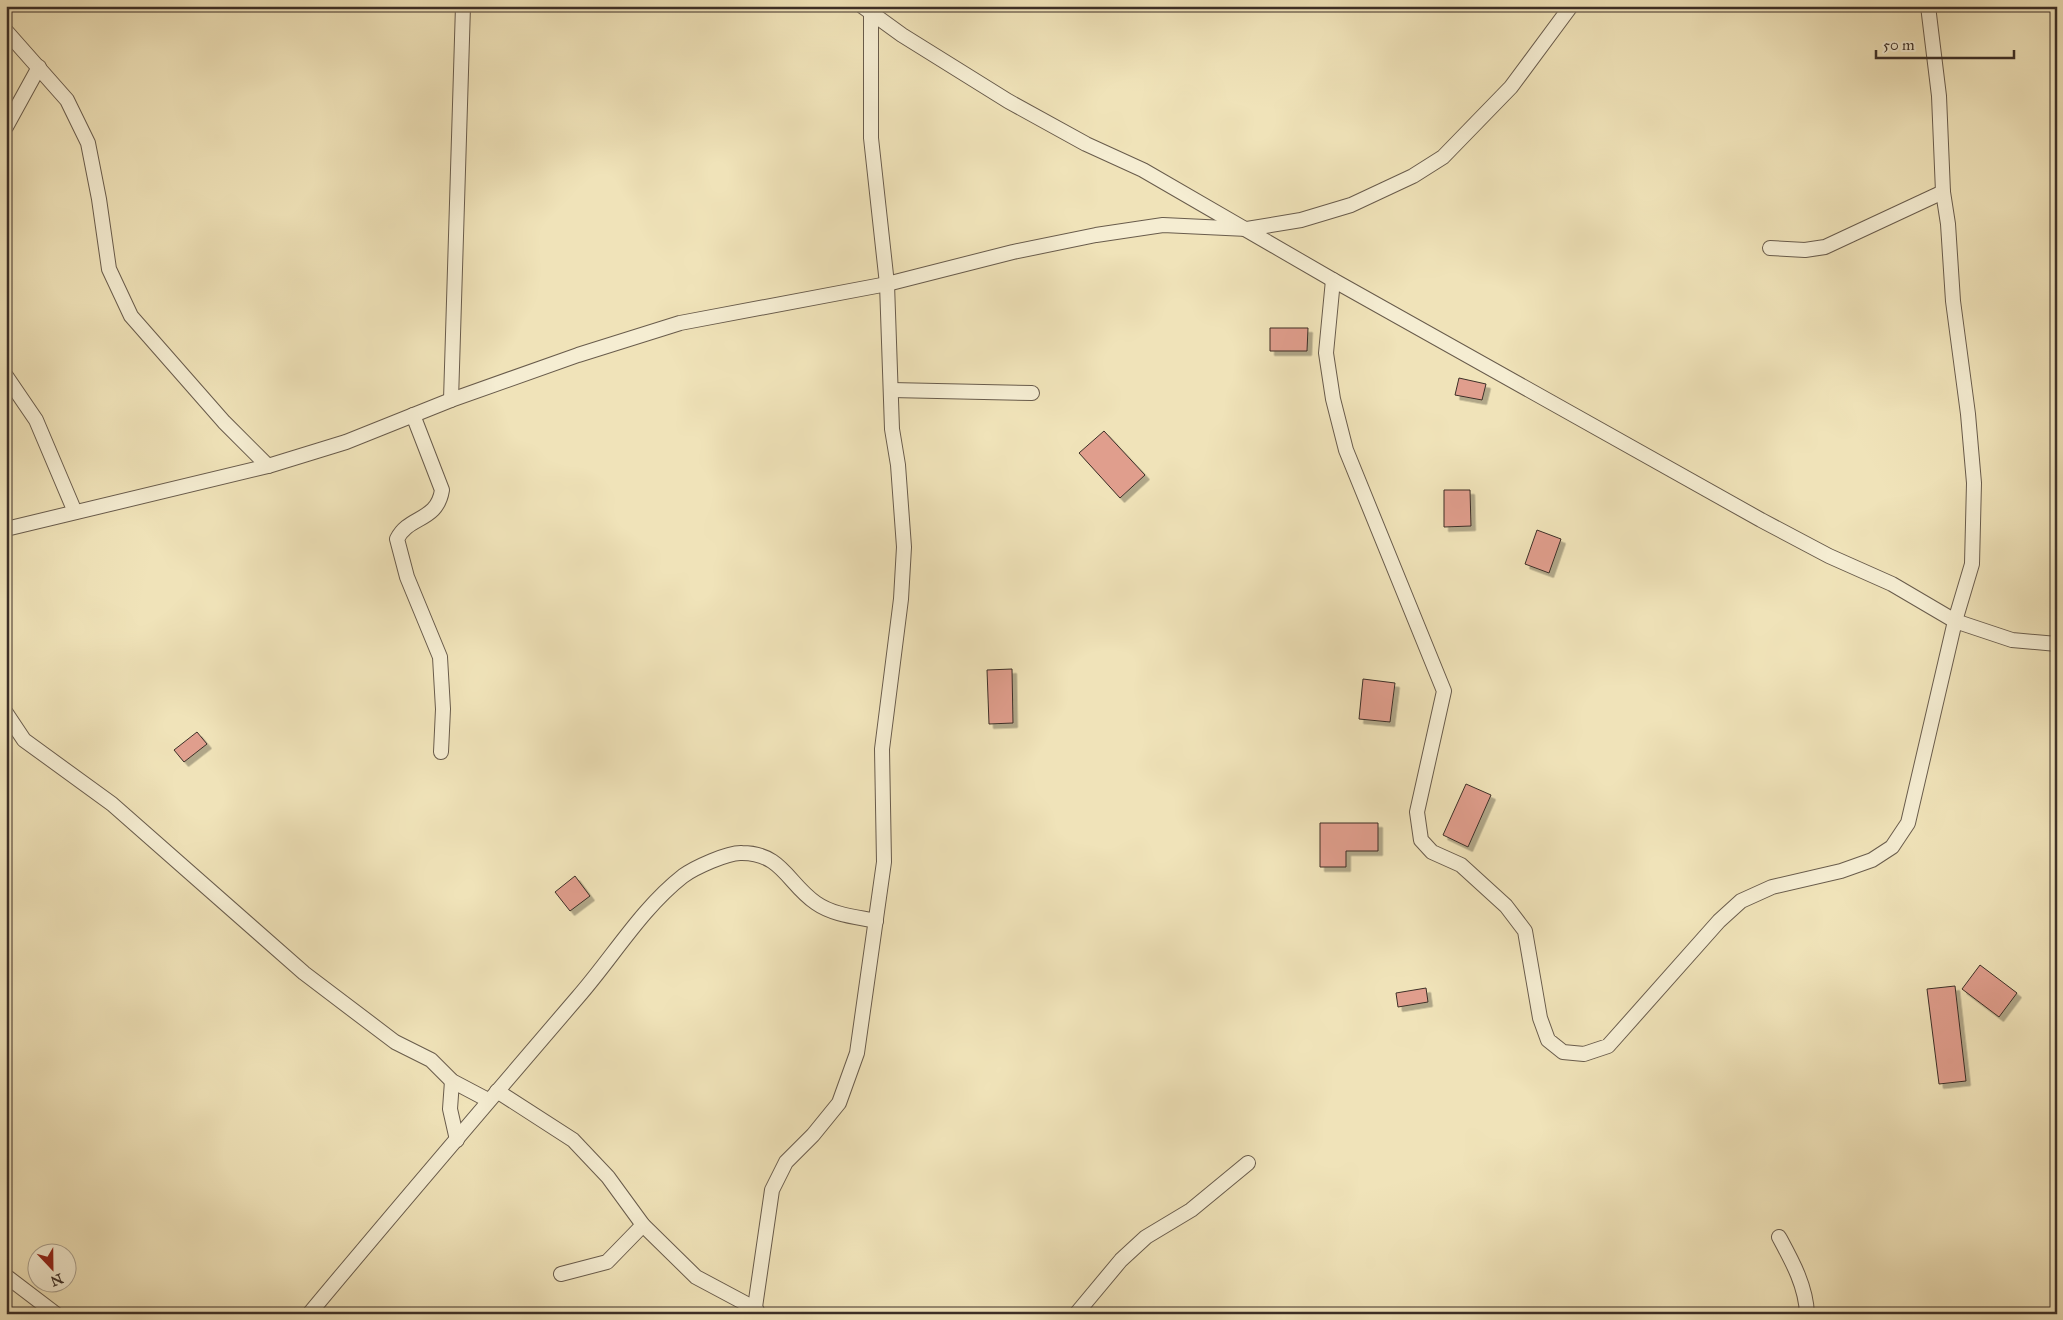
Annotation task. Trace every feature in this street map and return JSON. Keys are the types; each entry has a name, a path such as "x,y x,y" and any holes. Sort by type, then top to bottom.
{"street":[{"path":"451,400 463,6"},
{"path":"6,529 268,466 346,442 451,400 578,355 680,323 887,284 1013,252 1096,235 1163,225 1247,229 1300,220 1351,205 1413,176 1443,157 1511,87 1570,6"},
{"path":"1333,280 1326,353 1333,399 1346,450 1444,691 1417,812 1421,840 1432,852 1461,865 1506,906 1525,932 1540,1018 1548,1040 1563,1052 1584,1054 1608,1046 1719,921 1741,901 1772,887 1841,871 1872,860 1892,847 1908,823 1955,621 1972,564 1974,483 1968,414 1952,301 1948,224 1943,192 1940,96 1928,6"},
{"path":"868,8 902,34 1008,102 1086,144 1142,170 1333,280 1761,520 1829,556 1892,584 1955,621 2012,640 2057,644"},
{"path":"6,713 24,740 112,804 304,972 395,1042 430,1060 452,1081 492,1096 573,1140 608,1177 643,1225 696,1277 756,1312 769,1204 775,1182 786,1162 813,1136 839,1103 851,1072 856,1053 884,862 882,749 901,599 904,547 891,390 887,284 871,138 868,8"},
{"path":"6,32 67,100 88,143 109,269 131,316 224,422 268,466"},
{"path":"6,127 39,67"},
{"path":"1770,248 1805,250 1825,247 1943,192"},
{"path":"6,376 36,420 75,512"},
{"path":"891,390 1032,393"},
{"path":"413,415 442,490 440,502 428,514 402,530 397,539 407,576 440,657 441,752"},
{"path":"309,1314 492,1096 604,967 653,904 684,875 710,862 741,852 769,858 786,871 816,902 840,913 876,922"},
{"path":"452,1081 450,1109 457,1140"},
{"path":"1076,1314 1121,1260 1146,1237 1191,1210 1248,1163"},
{"path":"561,1274 607,1262 643,1225"},
{"path":"1779,1237 1799,1279 1806,1299 1807,1314"},
{"path":"6,1276 56,1314"}],"building":[{"path":"1270,328 1308,328 1307,351 1270,351"},
{"path":"1459,378 1486,384 1482,400 1455,395"},
{"path":"1104,431 1145,475 1120,498 1079,453"},
{"path":"1444,490 1470,490 1471,526 1444,527"},
{"path":"1537,530 1561,539 1549,573 1525,564"},
{"path":"1012,669 1013,723 989,724 987,670"},
{"path":"1363,679 1395,683 1390,722 1359,719"},
{"path":"197,732 207,744 184,762 174,750"},
{"path":"1466,784 1491,795 1468,847 1443,835"},
{"path":"1320,823 1378,823 1378,851 1346,851 1346,867 1320,867"},
{"path":"575,876 590,896 570,911 555,892"},
{"path":"1980,965 2017,993 1999,1017 1962,989"},
{"path":"1955,986 1966,1081 1939,1084 1927,989"},
{"path":"1426,988 1428,1002 1398,1007 1396,993"}]}
